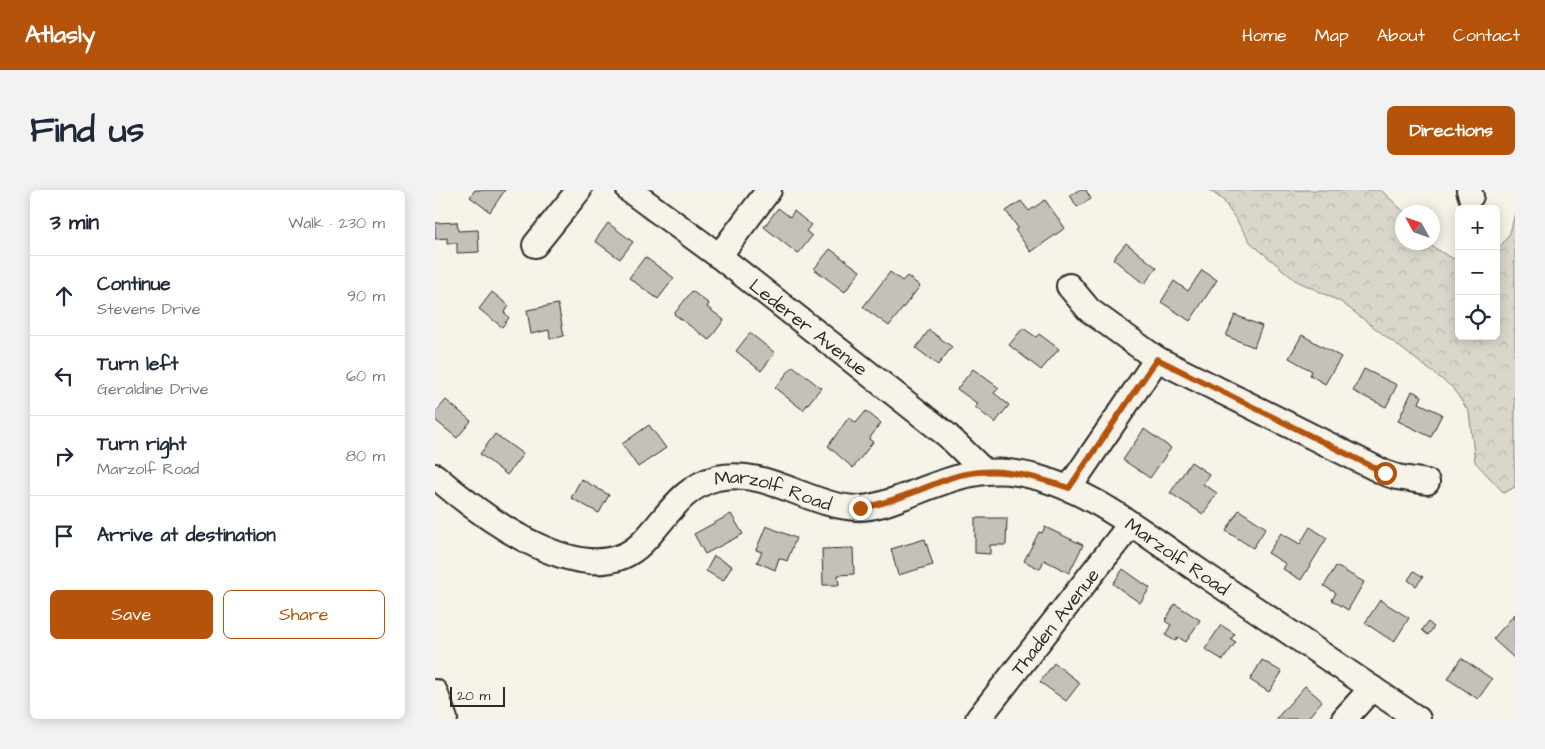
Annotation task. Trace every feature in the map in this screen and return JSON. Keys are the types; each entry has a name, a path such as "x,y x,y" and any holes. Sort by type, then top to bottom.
{"street":[{"path":"535,245 579,190"},
{"name":"Lederer Avenue","path":"629,190 719,256 947,435 984,471"},
{"path":"719,256 769,190"},
{"path":"1069,286 1089,310 1157,359 1385,473 1427,482"},
{"path":"1069,488 1157,359"},
{"name":"Marzolf Road","path":"435,476 459,497 487,516 551,551 572,559 606,561 618,559 640,546 686,494 698,486 717,478 735,476 760,481 840,505 860,508 881,505 951,478 984,471 1015,472 1069,488 1130,525 1418,719"},
{"name":"Thaden Avenue","path":"978,719 1130,525"},
{"path":"1344,719 1372,688"},
{"path":"435,692 445,719"}],"green space":[{"path":"1209,190 1381,190 1397,205 1395,205 1395,250 1438,250 1455,260 1455,340 1500,340 1500,247 1510,233 1515,213 1515,487 1504,493 1475,462 1469,412 1452,387 1341,302 1295,280 1251,243 1223,200"}],"building":[{"path":"475,190 505,190 490,212 470,197"},
{"path":"1079,190 1086,190 1091,199 1077,207 1070,195"},
{"path":"1045,200 1065,228 1031,252 1015,230 1018,228 1006,211 1021,201 1029,211"},
{"path":"778,208 790,217 794,211 811,225 806,231 812,236 798,254 764,227"},
{"path":"457,222 458,231 478,230 479,252 457,253 457,243 447,243 447,238 435,239 435,223"},
{"path":"608,223 633,242 620,259 595,241"},
{"path":"1126,243 1157,268 1144,284 1113,259"},
{"path":"830,249 860,271 845,292 814,269"},
{"path":"645,257 674,278 658,299 629,278"},
{"path":"1202,270 1217,280 1190,321 1161,302 1174,281 1188,291"},
{"path":"890,272 902,281 907,276 920,286 889,326 863,307"},
{"path":"692,291 709,304 707,307 724,320 709,340 674,314"},
{"path":"492,292 509,306 504,312 509,318 502,327 479,309"},
{"path":"558,304 564,336 550,339 549,330 531,334 527,310"},
{"path":"1235,315 1262,326 1254,347 1226,336"},
{"path":"1023,328 1036,337 1039,334 1059,349 1041,370 1009,345"},
{"path":"929,330 952,347 938,365 916,348"},
{"path":"750,333 775,353 761,371 736,351"},
{"path":"1302,335 1341,357 1325,384 1310,375 1312,371 1289,358"},
{"path":"793,366 821,388 803,410 775,388"},
{"path":"973,369 999,388 994,393 1009,405 995,423 975,407 978,404 957,389"},
{"path":"1364,369 1397,385 1386,407 1353,391"},
{"path":"1412,391 1422,396 1419,403 1442,414 1431,437 1398,421"},
{"path":"446,400 471,421 457,438 435,420 435,413"},
{"path":"866,411 881,423 869,439 873,442 853,468 828,446 849,417 856,423"},
{"path":"649,425 666,448 638,467 622,444"},
{"path":"1144,429 1171,448 1150,478 1123,460"},
{"path":"495,434 523,454 507,475 480,454"},
{"path":"1191,462 1209,474 1203,484 1217,493 1203,514 1170,493"},
{"path":"581,479 609,495 599,513 571,498"},
{"path":"1239,510 1266,528 1253,548 1226,531"},
{"path":"731,514 743,534 705,554 694,534"},
{"path":"975,518 1007,518 1006,545 990,545 990,554 975,553"},
{"path":"766,526 796,538 787,561 779,558 775,570 757,562 762,552 756,550"},
{"path":"1045,527 1083,545 1069,573 1044,560 1040,569 1024,561 1039,532 1042,533"},
{"path":"1310,527 1327,538 1301,580 1283,569 1286,564 1268,553 1281,533 1300,544"},
{"path":"925,539 933,565 898,575 891,549"},
{"path":"853,548 854,574 838,575 839,585 823,585 822,549"},
{"path":"714,556 732,566 723,581 706,571"},
{"path":"1336,566 1364,582 1348,610 1332,600 1336,593 1324,586"},
{"path":"1123,569 1150,588 1140,603 1113,584"},
{"path":"1414,571 1423,577 1416,586 1408,580"},
{"path":"1380,600 1409,618 1394,642 1365,623"},
{"path":"1175,604 1200,620 1186,642 1178,637 1175,641 1165,635 1171,625 1165,621"},
{"path":"1515,614 1515,656 1514,658 1493,639"},
{"path":"1428,622 1434,627 1428,635 1422,630"},
{"path":"1221,625 1235,634 1231,639 1236,642 1223,660 1205,649"},
{"path":"1461,658 1492,679 1478,699 1448,679"},
{"path":"1262,660 1282,672 1269,692 1250,680"},
{"path":"1054,663 1080,683 1066,701 1040,682"},
{"path":"1305,686 1322,701 1307,719 1276,719"}],"route":[{"path":"860,508 881,505 951,478 984,471 1015,472 1069,488 1157,359 1385,473"}]}
